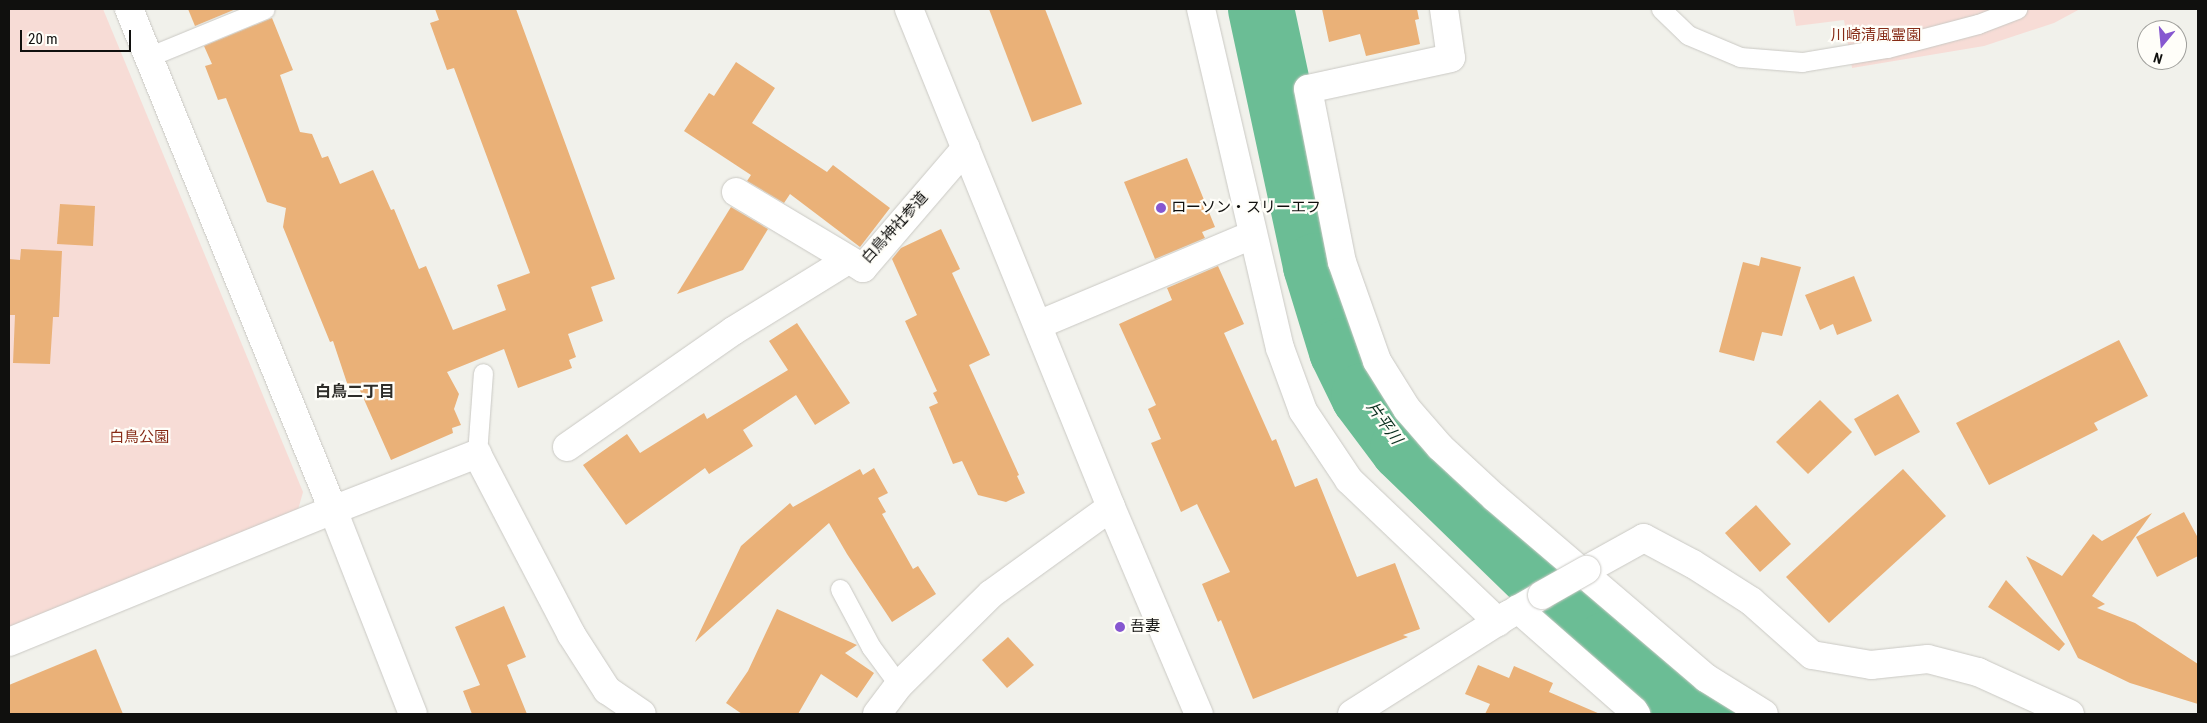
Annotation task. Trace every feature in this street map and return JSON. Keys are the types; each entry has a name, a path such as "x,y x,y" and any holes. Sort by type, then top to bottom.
{"street":[{"path":"129,9 333,510 413,714"},
{"path":"909,9 1111,507 1199,714"},
{"path":"1201,9 1252,235 1280,348 1303,412 1349,480 1508,615 1637,713"},
{"path":"1444,9 1451,58 1308,89 1342,262 1377,361 1407,409 1434,440 1488,491 1706,678 1764,714"},
{"name":"白鳥神社参道","path":"736,192 862,268 966,148"},
{"path":"1038,325 1252,235"},
{"path":"567,447 733,331 848,260"},
{"path":"9,642 333,510 477,454 571,634 607,690 642,714"},
{"path":"877,714 899,685 991,594 1111,507"},
{"path":"1352,714 1508,615 1644,538 1693,564 1751,601 1812,655 1871,665 1928,659 1978,672 2070,714"}],"lane":[{"path":"148,57 266,9"},
{"path":"1661,9 1688,35 1740,57 1802,62 1887,48 1978,24 2017,9"},
{"path":"477,454 483,374"},
{"path":"840,589 871,647 899,685"}],"green space":[{"name":"白鳥公園","path":"9,9 103,9 303,492 296,517 9,629"},
{"name":"川崎清風霊園","path":"1793,9 2080,9 2054,23 1984,46 1852,68 1844,20 1796,26"}],"building":[{"path":"188,9 236,9 195,26"},
{"path":"435,9 516,9 615,279 591,287 603,321 568,334 576,357 569,360 572,368 518,388 504,349 447,372 459,394 454,409 461,425 452,428 453,433 391,460 358,386 349,389 333,341 330,342 283,227 286,208 267,202 226,98 218,100 205,66 212,64 204,46 272,18 293,70 280,75 300,132 312,134 322,158 328,156 340,184 373,170 391,210 394,209 419,269 426,266 453,330 506,310 497,285 530,273 454,68 447,70 430,23 439,20"},
{"path":"989,9 1045,9 1082,104 1032,122"},
{"path":"1322,9 1417,9 1419,19 1415,20 1420,44 1366,56 1360,34 1329,42"},
{"path":"736,62 775,88 752,123 827,172 833,165 890,208 860,247 790,194 784,203 747,181 751,175 684,131 709,93 714,96"},
{"path":"1187,158 1215,227 1202,232 1205,238 1155,259 1124,182"},
{"path":"60,204 95,206 93,246 57,244"},
{"path":"731,207 768,229 743,270 677,294"},
{"path":"941,229 960,269 952,273 990,355 969,365 1019,475 1017,476 1025,493 1006,502 978,495 962,461 953,464 929,407 938,403 933,393 937,391 905,321 917,315 892,259 901,248"},
{"path":"21,249 62,251 59,317 53,317 50,364 13,363 15,315 9,315 9,259 20,260"},
{"path":"1761,257 1801,267 1782,336 1762,332 1754,361 1719,352 1743,262 1759,266"},
{"path":"1218,266 1244,324 1224,333 1272,441 1276,439 1295,487 1317,478 1357,577 1395,563 1420,629 1403,635 1408,637 1253,699 1221,620 1218,622 1202,584 1230,572 1197,504 1181,512 1151,443 1161,439 1148,409 1156,405 1119,324 1172,300 1167,288"},
{"path":"1854,276 1872,321 1837,335 1833,324 1820,330 1805,295"},
{"path":"797,323 850,403 815,425 796,395 743,430 753,446 709,474 705,468 626,525 583,465 627,434 640,453 704,413 707,419 788,370 769,341"},
{"path":"2119,340 2148,396 2094,423 2098,430 1989,485 1956,423"},
{"path":"1898,394 1920,432 1875,456 1854,419"},
{"path":"1820,400 1852,432 1808,474 1776,442"},
{"path":"874,468 888,493 878,498 886,512 882,514 913,569 918,566 936,594 892,622 829,523 695,642 741,546 790,503 793,507 860,469 863,475"},
{"path":"1903,469 1946,516 1829,623 1786,577"},
{"path":"1756,505 1791,544 1760,572 1725,533"},
{"path":"2184,512 2198,538 2198,556 2157,577 2136,537"},
{"path":"2152,513 2092,596 2105,604 2097,608 2135,623 2198,664 2198,704 2130,683 2078,658 2026,556 2062,576 2093,534 2102,541"},
{"path":"2006,580 2065,644 2059,651 1988,607"},
{"path":"504,606 526,657 507,665 527,714 472,714 463,691 480,685 455,627"},
{"path":"777,609 857,645 845,653 874,673 857,698 821,674 798,714 742,714 726,703 748,671"},
{"path":"1008,637 1034,665 1007,688 982,660"},
{"path":"96,649 123,714 9,714 9,685"},
{"path":"1478,665 1509,678 1514,666 1553,683 1549,692 1600,714 1485,714 1490,704 1465,694"}],"waterway":[{"name":"片平川","path":"1261,9 1316,266 1342,351 1364,396 1403,448 1606,645 1705,714"}],"place":[{"name":"ローソン・スリーエフ","path":"1161,208"},
{"name":"吾妻","path":"1120,627"}],"district":[{"name":"白鳥二丁目","path":"355,392"}]}
